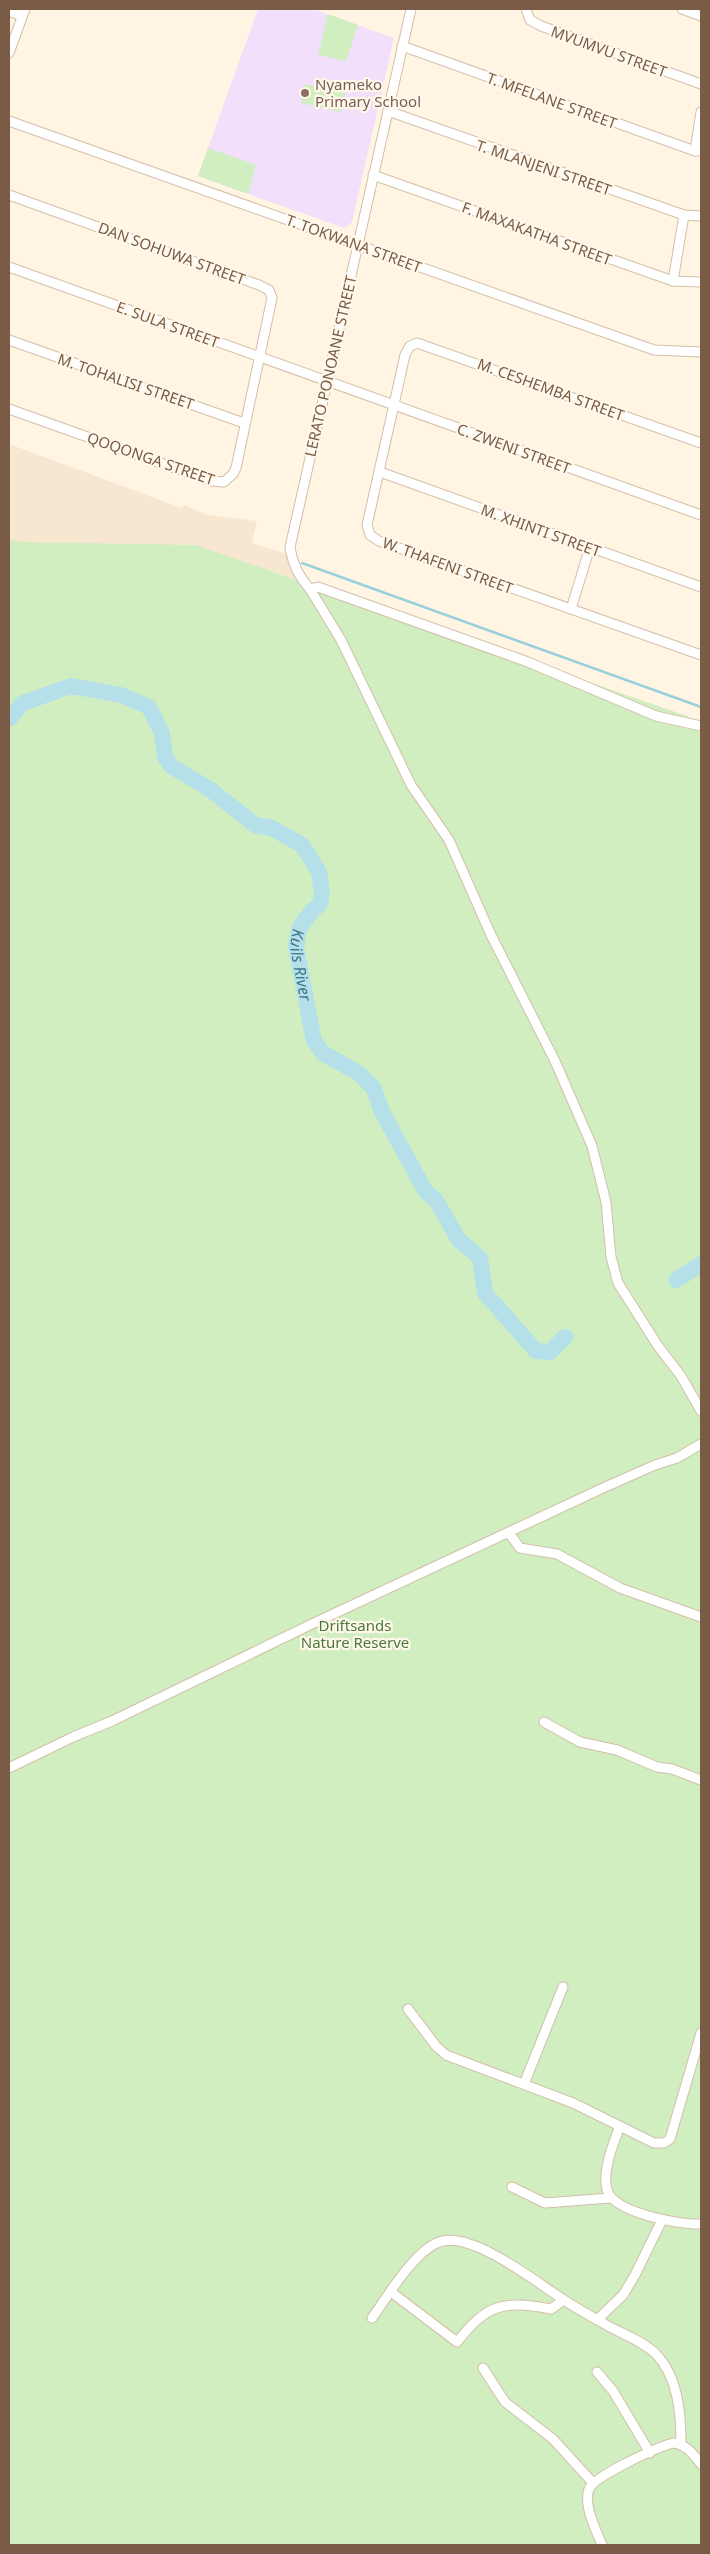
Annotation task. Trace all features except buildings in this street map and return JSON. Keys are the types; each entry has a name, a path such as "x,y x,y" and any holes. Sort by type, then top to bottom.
{"street":[{"name":"LERATO PONOANE STREET","path":"310,589 297,573 290,547 411,9"},
{"name":"MVUMVU STREET","path":"526,9 530,20 541,26 701,84"},
{"path":"682,9 701,16"},
{"path":"9,11 23,12 9,53"},
{"name":"T. MFELANE STREET","path":"402,46 698,151"},
{"name":"T. MLANJENI STREET","path":"388,111 684,216 701,216"},
{"path":"698,151 701,112"},
{"name":"T. TOKWANA STREET","path":"9,121 654,350 701,352"},
{"name":"F. MAXAKATHA STREET","path":"373,176 673,281 701,282"},
{"name":"DAN SOHUWA STREET","path":"9,195 266,287 272,293 272,298 260,356"},
{"path":"673,281 684,216"},
{"name":"E. SULA STREET","path":"9,267 327,380"},
{"name":"M. TOHALISI STREET","path":"9,340 244,423"},
{"name":"M. CESHEMBA STREET","path":"405,355 413,344 424,343 701,443"},
{"name":"W. THAFENI STREET","path":"405,355 367,525 368,531 375,538 701,655"},
{"name":"QOQONGA STREET","path":"9,409 219,482 224,482 233,474 260,356"},
{"name":"C. ZWENI STREET","path":"327,380 701,515"},
{"name":"M. XHINTI STREET","path":"380,472 701,587"},
{"path":"571,609 590,547"},
{"path":"701,726 656,716 489,647 318,587 310,589 342,640 411,785 449,840 491,935 565,1084 592,1146 606,1202 611,1258 618,1283 658,1346 681,1376 701,1411"},
{"path":"9,1768 74,1737 112,1722 314,1623 509,1532 655,1465 677,1458 701,1444"},
{"path":"509,1532 520,1548 557,1554 620,1588 701,1617"},
{"path":"544,1722 580,1742 617,1750 657,1767 672,1769 701,1780"},
{"path":"524,2084 563,1987"},
{"path":"408,2009 436,2046 446,2054 573,2103 654,2143 664,2143 670,2139 700,2044 701,2033"},
{"path":"620,2126 607,2169 606,2188 610,2198 618,2204 662,2220 686,2225 701,2224"},
{"path":"512,2187 544,2203 610,2198"},
{"path":"597,2320 623,2294 635,2275 662,2220"},
{"path":"372,2318 414,2262 429,2247 442,2241 455,2240 520,2268 564,2300 656,2354 668,2372 677,2396 681,2421 681,2443 701,2464"},
{"path":"391,2292 457,2342 472,2323 489,2310 503,2305 551,2309 564,2300"},
{"path":"484,2368 505,2402 554,2439 593,2483"},
{"path":"598,2372 613,2390 650,2452"},
{"path":"602,2545 588,2504 589,2490 593,2483 650,2452 673,2443 681,2443"}],"shaded area":[{"name":"Nyameko Primary School","path":"258,9 313,9 394,38 352,222 344,228 198,176"},
{"path":"9,444 182,508 184,505 208,515 257,521 252,543 290,555 305,580 9,707"}],"green space":[{"path":"328,14 358,25 346,61 318,55"},
{"path":"305,84 345,93 340,112 301,103"},
{"path":"208,148 256,165 248,194 198,176"},
{"name":"Driftsands Nature Reserve","path":"9,539 18,542 196,545 701,721 701,2545 9,2545"}],"waterway":[{"path":"302,563 701,707"},
{"name":"Kuils River","path":"9,719 23,703 71,686 121,695 149,707 162,733 165,757 171,766 211,790 255,825 272,828 302,845 319,872 322,893 320,904 312,911 299,929 296,947 314,1041 323,1053 360,1074 374,1089 382,1112 426,1192 435,1199 459,1240 480,1258 485,1293 536,1351 550,1352 565,1337"},
{"name":"Kuils River","path":"676,1280 701,1264"}],"place":[{"name":"Nyameko Primary School","path":"305,93"}]}
